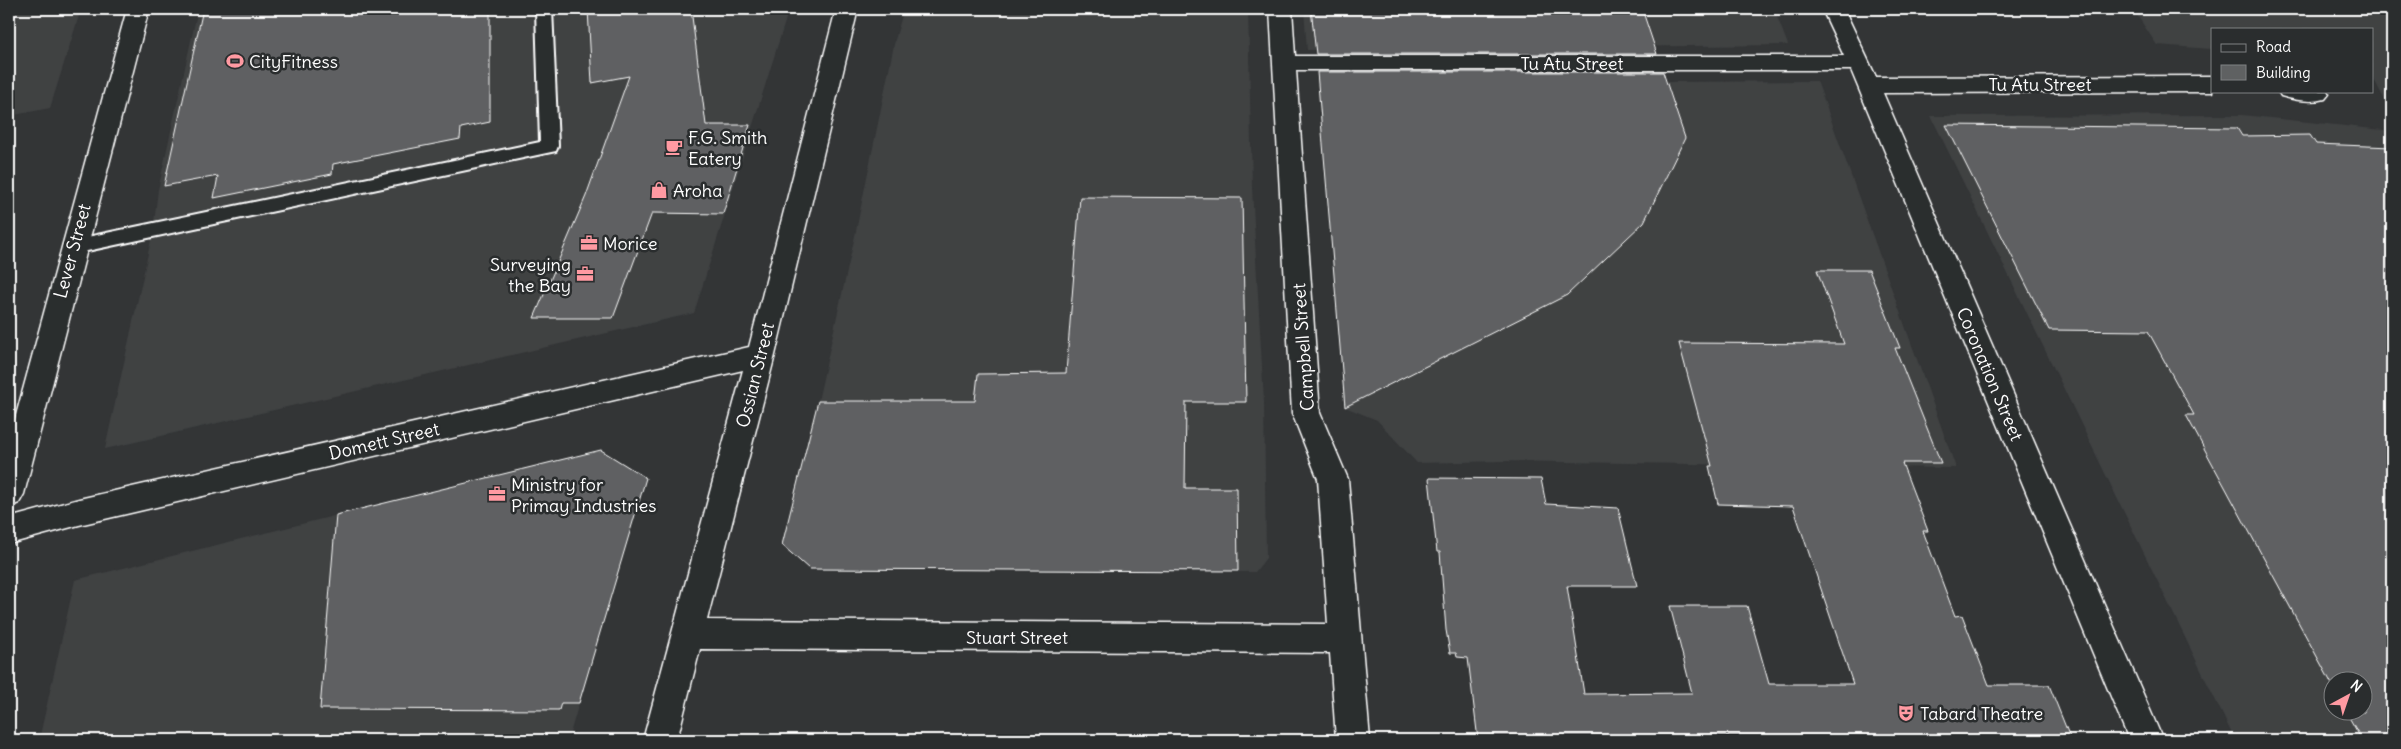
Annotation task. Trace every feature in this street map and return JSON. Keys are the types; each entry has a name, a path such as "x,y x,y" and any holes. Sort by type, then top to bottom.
{"street":[{"name":"Lever Street","path":"9,494 73,247 138,9"},
{"name":"Ossian Street","path":"660,740 761,356 847,9"},
{"name":"Campbell Street","path":"1281,9 1306,413 1333,479 1353,740"},
{"name":"Coronation Street","path":"1833,9 1863,74 2146,740"},
{"name":"Tu Atu Street","path":"1284,63 1863,74 2211,84"},
{"path":"2298,92 2317,94"},
{"name":"Domett Street","path":"9,531 70,514 761,356"},
{"name":"Stuart Street","path":"689,634 1346,639"}],"lane":[{"path":"73,247 549,146 544,9"}],"shaded area":[{"path":"9,9 81,9 50,108 9,116"},
{"path":"198,9 789,9 694,313 105,449 153,231 158,190"},
{"path":"904,9 1248,9 1252,188 1264,402 1266,558 1255,572 809,569 782,545 818,401 855,236 895,40"},
{"path":"1304,9 1774,9 1788,45 1307,50"},
{"path":"2133,9 2392,9 2392,113 2374,80 2374,28 2211,28 2211,49 2157,45"},
{"path":"1817,81 1956,468 1502,461 1417,463 1377,420 1345,407 1666,82"},
{"path":"2242,115 2392,131 2392,740 2235,740 1931,116"},
{"path":"601,450 646,478 568,740 39,740 75,580"}],"building":[{"path":"203,9 490,9 490,122 461,128 460,139 333,164 332,174 214,198 218,176 164,186"},
{"path":"588,9 691,9 706,125 750,125 723,214 652,213 613,318 534,318 586,196 629,76 592,83"},
{"path":"1311,9 1642,9 1657,54 1316,54"},
{"path":"1317,72 1663,72 1685,138 1644,222 1567,295 1345,407"},
{"path":"1946,125 2237,128 2242,136 2310,135 2316,144 2392,147 2392,740 2362,740 2352,722 2374,722 2374,672 2325,672 2186,415 2194,415 2148,331 2049,330"},
{"path":"1080,197 1242,198 1246,402 1186,402 1185,488 1237,488 1238,571 809,569 782,545 818,401 975,401 978,374 1066,373"},
{"path":"1817,270 1869,270 1900,348 1895,348 1941,463 1902,463 1928,531 1923,531 1955,616 1962,615 1989,685 2049,685 2071,740 1759,740 1758,736 1602,737 1602,740 1478,740 1468,658 1457,657 1456,653 1450,653 1446,630 1440,552 1437,552 1429,478 1541,479 1546,504 1618,508 1637,586 1567,586 1584,694 1692,693 1670,606 1747,606 1769,684 1853,684 1793,506 1718,504 1709,466 1712,466 1679,343 1844,344"},
{"path":"601,450 646,478 579,703 561,703 559,710 320,709 336,515"}],"place":[{"name":"CityFitness","path":"235,61"},
{"name":"F.G. Smith Eatery","path":"674,147"},
{"name":"Aroha","path":"659,190"},
{"name":"Morice","path":"589,243"},
{"name":"Surveying the Bay","path":"585,274"},
{"name":"Ministry for Primay Industries","path":"497,494"},
{"name":"Tabard Theatre","path":"1906,713"}]}
